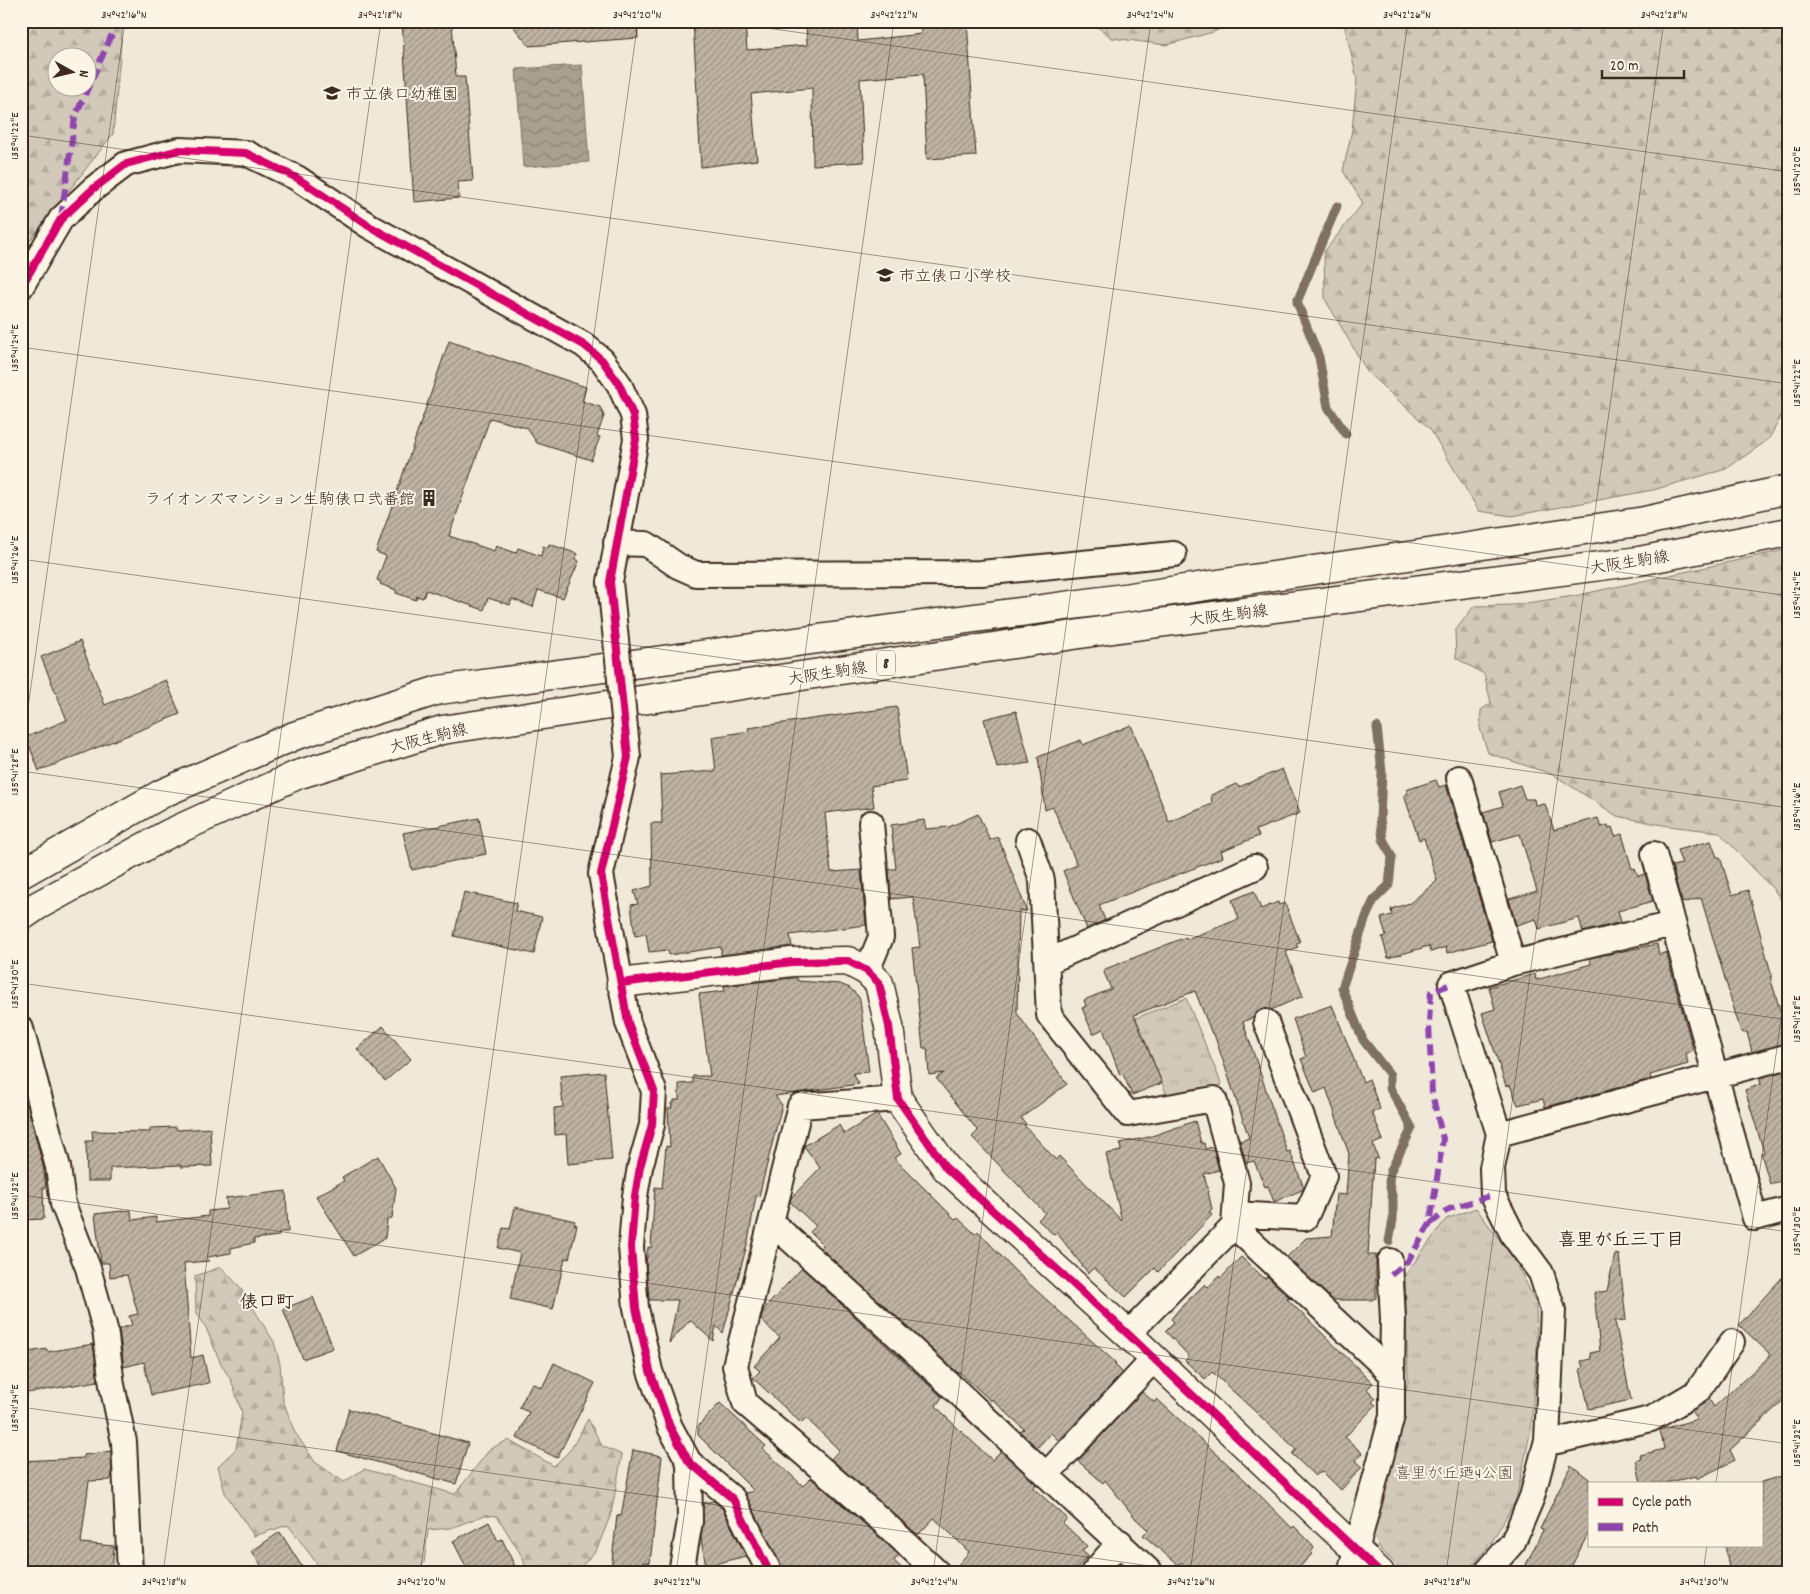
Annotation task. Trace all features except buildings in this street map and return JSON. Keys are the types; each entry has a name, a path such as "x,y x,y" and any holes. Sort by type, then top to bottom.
{"main road":[{"name":"大阪生駒線","path":"21,874 163,794 294,736 439,690 1124,598 1645,521 1789,490"},
{"name":"大阪生駒線","path":"21,917 37,906 168,834 298,775 442,730 1120,628 1639,561 1789,532"},
{"path":"621,982 792,962 848,961 867,971 879,983 889,1026 898,1099 946,1168 1154,1359 1353,1561 1380,1573"}],"street":[{"path":"21,287 60,219 93,189 126,164 179,150 246,153 297,178 369,226 558,328 602,360 619,384 633,415 636,439 610,582 628,757 601,874 628,1023 654,1091 652,1125 635,1196 631,1247 636,1308 650,1372 670,1426 689,1462 733,1499 770,1573"},
{"path":"616,543 646,544 678,566 696,574 981,573 1174,554"},
{"path":"1459,778 1513,963"},
{"path":"867,971 881,937 871,823"},
{"path":"1028,840 1042,880 1049,1015 1128,1114 1214,1099 1236,1183 1234,1220 1128,1334"},
{"path":"1654,854 1755,1218 1789,1209"},
{"path":"1047,962 1255,867"},
{"path":"1486,1573 1513,1542 1532,1497 1547,1440 1553,1310 1541,1273 1513,1235 1494,1195 1492,1168 1499,1134 1451,984 1513,963 1672,924"},
{"path":"1234,1220 1305,1218 1324,1176 1266,1022"},
{"path":"21,1028 58,1167 64,1204 88,1268 105,1329 112,1385 124,1442 130,1573"},
{"path":"1499,1134 1789,1056"},
{"path":"898,1099 800,1106 735,1366 745,1403 881,1520 938,1573"},
{"path":"1234,1220 1392,1374"},
{"path":"771,1222 900,1338 1151,1573"},
{"path":"1353,1561 1392,1416 1393,1320 1390,1261"},
{"path":"1547,1440 1557,1441 1652,1419 1697,1392 1732,1342"},
{"path":"1046,1474 1154,1359"},
{"path":"681,1573 690,1521 689,1462"},
{"path":"1093,1573 1120,1542"}],"green space":[{"path":"21,21 123,21 113,134 21,252"},
{"path":"1090,21 1239,21 1213,32 1166,45 1112,38"},
{"path":"1335,21 1789,21 1789,403 1768,440 1726,469 1653,490 1512,516 1479,511 1430,429 1368,373 1325,299 1324,252 1363,203 1343,171 1352,130 1357,79 1345,27"},
{"path":"1789,549 1789,912 1775,891 1719,832 1668,826 1617,816 1554,775 1488,753 1480,728 1481,710 1491,703 1484,674 1456,658 1455,631 1474,606 1513,605 1574,596"},
{"path":"1186,998 1222,1085 1168,1098 1136,1018"},
{"name":"喜里が丘廼4公園","path":"1476,1208 1516,1262 1536,1303 1537,1350 1531,1429 1516,1500 1491,1543 1467,1573 1405,1573 1381,1550 1372,1533 1408,1382 1405,1275 1446,1219"},
{"path":"221,1267 240,1287 274,1342 280,1364 283,1400 294,1431 315,1462 344,1482 364,1469 455,1494 490,1449 508,1440 554,1466 571,1449 588,1419 602,1446 622,1455 611,1514 597,1549 576,1573 527,1573 523,1558 497,1516 485,1515 451,1528 428,1530 424,1563 416,1573 324,1573 288,1525 254,1536 225,1493 218,1466 236,1449 242,1413 231,1380 221,1364 206,1328 196,1311 195,1276"}],"water":[{"path":"582,65 589,162 523,167 516,69"}],"waterway":[{"path":"1337,206 1297,302 1319,357 1328,407 1346,434"},
{"path":"1377,727 1382,772 1380,819 1383,839 1392,857 1389,885 1374,900 1366,917 1342,988 1363,1040 1390,1075 1390,1088 1412,1128 1390,1172 1389,1183 1393,1200 1393,1220 1389,1241"}],"marked path":[{"path":"61,218 75,117 118,21"},
{"path":"1391,1275 1408,1261 1430,1224 1443,1139 1432,1094 1429,1023 1431,992 1451,984"},
{"path":"1430,1224 1449,1209 1493,1195"}],"cycle path":[{"path":"21,287 61,219 93,189 126,164 179,150 246,153 297,178 369,226 584,345 602,360 619,384 633,415 636,439 610,582 628,757 601,874 628,1023 654,1091 652,1125 640,1167 635,1196 631,1247 636,1308 650,1371 670,1427 689,1462 733,1499 770,1573"},
{"path":"621,983 792,962 848,961 867,971 879,983 889,1026 898,1099 946,1168 1128,1334 1380,1573"}],"place":[{"name":"市立俵口幼稚園","path":"332,93"},
{"name":"市立俵口小学校","path":"885,275"},
{"name":"ライオンズマンション生駒俵口弐番館","path":"429,498"}],"district":[{"name":"喜里が丘三丁目","path":"1621,1239"},
{"name":"俵口町","path":"267,1301"}]}
